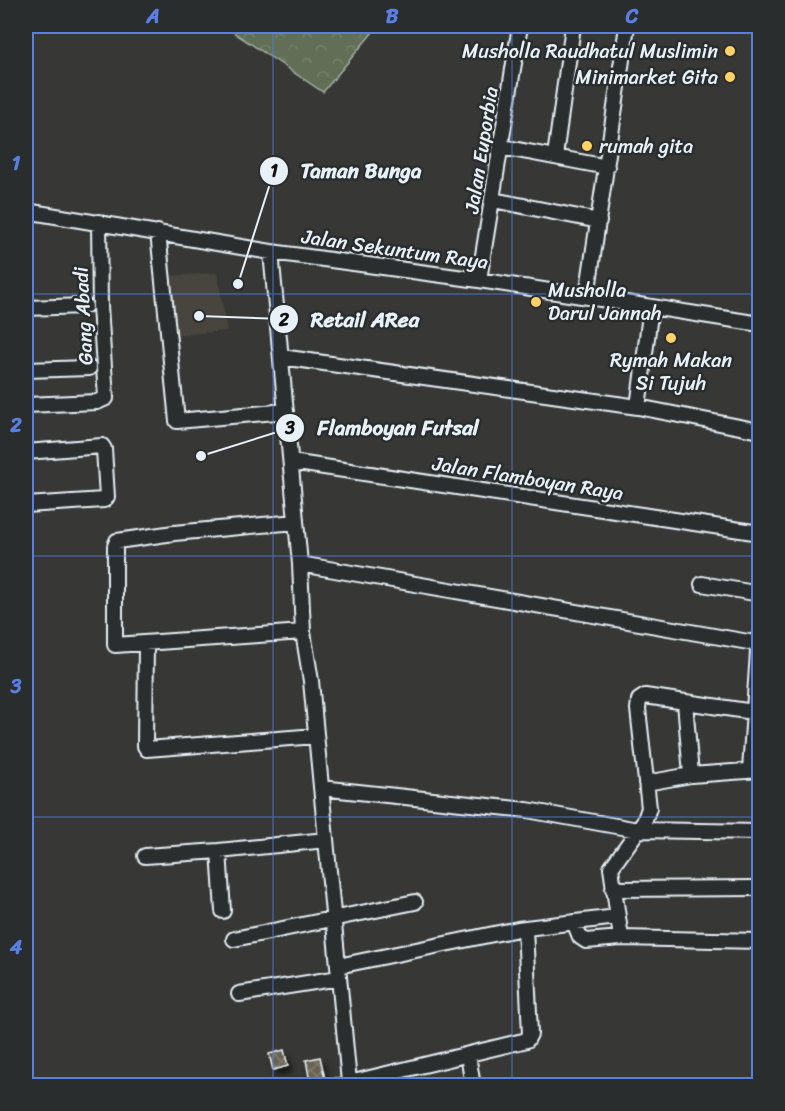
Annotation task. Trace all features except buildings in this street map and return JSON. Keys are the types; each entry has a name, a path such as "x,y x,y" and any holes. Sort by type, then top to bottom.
{"street":[{"name":"Jalan Euporbia","path":"479,280 520,26"},
{"path":"555,156 573,26"},
{"path":"587,296 627,26"},
{"path":"502,147 607,167"},
{"path":"493,200 598,221"},
{"name":"Jalan Sekuntum Raya","path":"26,211 271,252 479,280 759,324"},
{"name":"Gang Abadi","path":"26,405 97,402 103,400 107,395 100,306 99,222"},
{"path":"158,232 177,421 286,411"},
{"path":"271,252 300,564 303,632 311,681 339,972 343,1084 391,1079 468,1055 524,1042 529,1037 525,928"},
{"path":"26,308 85,306"},
{"path":"638,407 651,307"},
{"path":"281,357 638,407 759,430"},
{"path":"26,370 89,368"},
{"path":"26,452 102,446 107,497 104,500 26,505"},
{"name":"Jalan Flamboyan Raya","path":"291,462 759,533"},
{"path":"296,522 174,533 117,541 115,546 115,645 303,632"},
{"path":"300,564 759,644"},
{"path":"702,584 759,594"},
{"path":"646,783 691,775 754,770 759,635"},
{"path":"146,644 145,746 147,749 316,736"},
{"path":"621,938 611,868 638,830 649,808 638,709 639,700 645,696 757,713"},
{"path":"685,702 691,775"},
{"path":"321,788 527,810 638,830 759,832"},
{"path":"145,856 326,840"},
{"path":"219,851 223,911"},
{"path":"613,889 759,888"},
{"path":"234,939 333,921 415,902"},
{"path":"239,994 525,928 617,917"},
{"path":"574,922 584,941 621,938 759,941"},
{"path":"468,1055 473,1086"}],"shaded area":[{"path":"217,273 227,331 174,335 168,276"}],"green space":[{"path":"224,26 378,26 323,92"}],"place":[{"name":"Musholla Raudhatul Muslimin","path":"730,51"},
{"name":"Minimarket Gita","path":"730,77"},
{"name":"rumah gita","path":"587,146"},
{"name":"Taman Bunga","path":"238,284"},
{"name":"Musholla Darul Jannah","path":"536,302"},
{"name":"Retail ARea","path":"199,316"},
{"name":"Rymah Makan Si Tujuh","path":"671,338"},
{"name":"Flamboyan Futsal","path":"201,456"}]}
